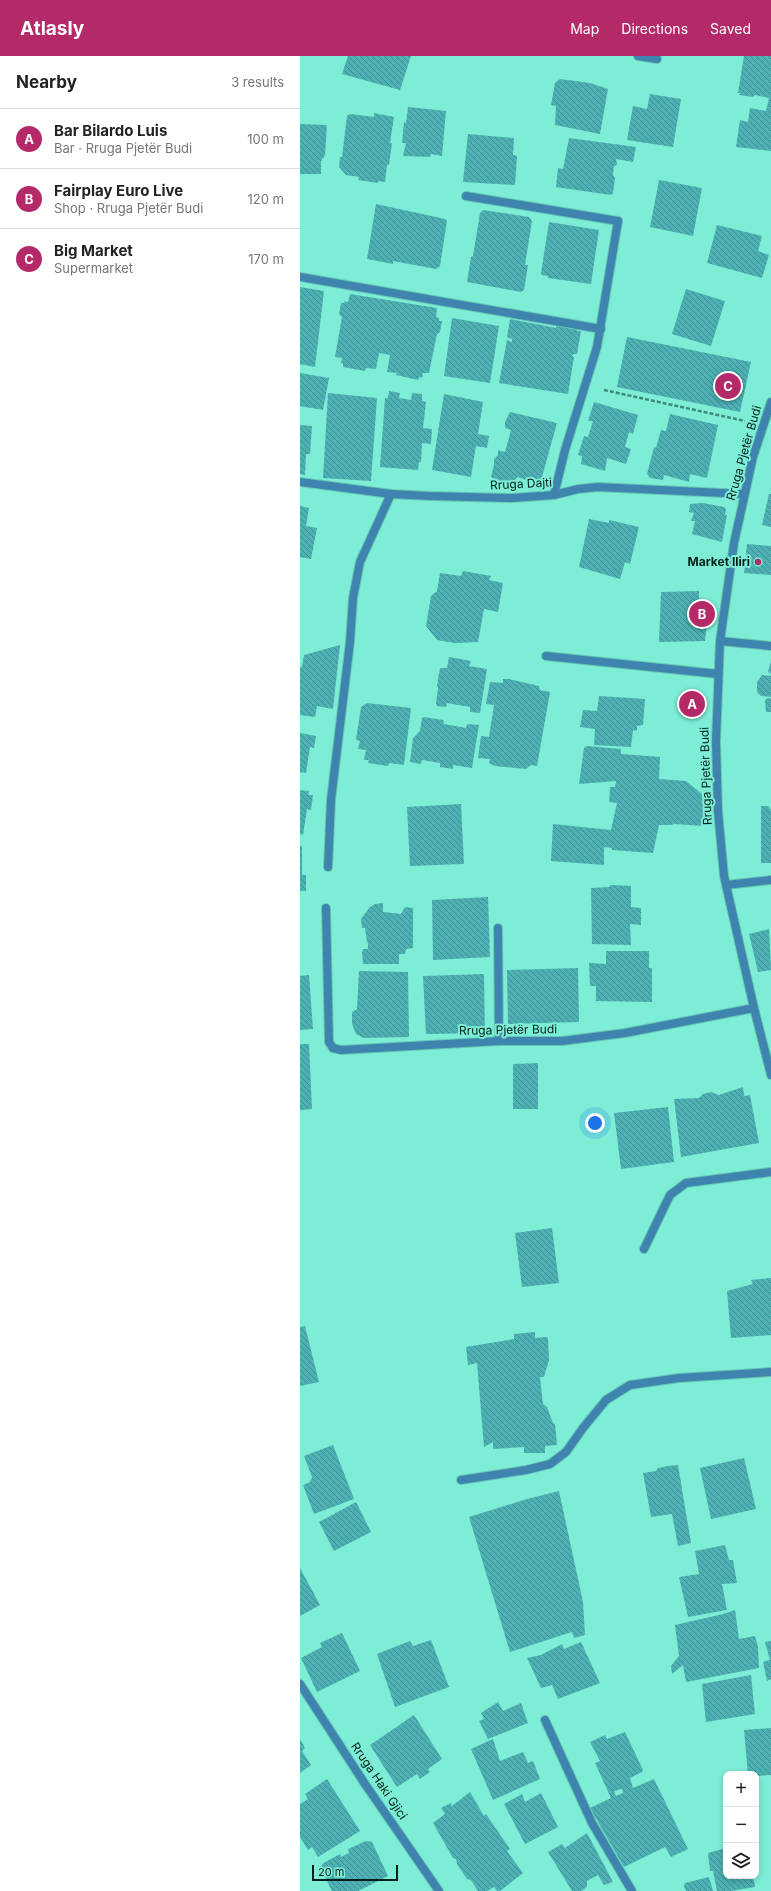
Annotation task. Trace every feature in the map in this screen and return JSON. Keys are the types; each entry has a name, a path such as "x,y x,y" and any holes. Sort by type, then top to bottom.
{"street":[{"path":"638,56 657,59"},
{"path":"466,196 618,221 601,329 586,386 565,450 554,495"},
{"path":"300,277 601,329"},
{"name":"Rruga Pjetër Budi","path":"771,402 767,420 744,494 732,557 720,641 716,782 726,885 771,1075"},
{"name":"Rruga Dajti","path":"300,482 391,494 429,496 512,498 554,495 578,489 598,487 744,494"},
{"path":"328,867 331,800 350,642 353,598 360,562 391,494"},
{"path":"720,641 771,646"},
{"path":"546,656 718,674"},
{"path":"726,885 771,880"},
{"name":"Rruga Pjetër Budi","path":"326,908 329,1042 333,1048 341,1050 499,1041 562,1041 625,1033 754,1008"},
{"path":"498,928 499,1041"},
{"path":"644,1249 670,1195 686,1183 771,1172"},
{"path":"461,1480 526,1470 550,1464 566,1452 606,1400 630,1385 679,1378 771,1372"},
{"name":"Rruga Haki Gjici","path":"300,1684 365,1784 440,1891"},
{"path":"545,1720 592,1823 632,1891"}],"path":[{"path":"586,386 767,420"}],"building":[{"path":"348,56 411,56 400,90 342,74"},
{"path":"744,56 771,56 771,151 736,147 740,120 748,122 750,108 766,111 769,98 755,95 753,97 739,95 741,93 738,93"},
{"path":"560,79 590,83 608,89 600,134 555,125 556,106 551,105 555,83"},
{"path":"650,94 681,99 673,147 627,140 633,106 647,109"},
{"path":"408,107 446,111 442,156 431,154 430,157 403,156 406,143 402,143 404,122 406,123"},
{"path":"374,113 394,117 390,143 392,143 389,165 387,165 385,182 378,181 378,183 358,180 359,177 346,175 339,167 340,157 342,157 347,116 350,114 374,117"},
{"path":"300,124 327,126 325,155 321,161 321,174 300,174"},
{"path":"468,134 514,138 513,155 517,156 515,185 463,182"},
{"path":"569,138 636,147 633,162 616,159 617,165 614,166 613,175 615,178 613,193 611,195 556,187 558,168 563,169"},
{"path":"659,180 702,188 693,236 650,227"},
{"path":"376,204 445,219 447,221 440,266 436,269 393,261 393,264 367,259"},
{"path":"483,210 529,217 532,221 525,265 528,265 524,290 521,292 467,282 480,213"},
{"path":"549,222 599,230 591,284 548,278 548,276 542,275 541,273"},
{"path":"717,225 762,236 758,251 769,255 762,278 707,263"},
{"path":"300,287 324,291 315,367 300,364"},
{"path":"686,289 725,301 711,346 672,334"},
{"path":"350,294 437,308 436,317 439,318 439,321 442,321 440,332 437,334 429,373 423,373 422,378 419,377 418,380 396,375 397,373 387,372 390,355 379,353 376,369 366,368 365,371 343,367 343,363 341,363 342,358 335,357 342,317 339,314 341,303 345,303 344,301 348,302"},
{"path":"452,318 499,326 490,383 444,376"},
{"path":"510,319 556,328 556,323 578,327 577,331 581,331 577,354 573,354 572,356 574,357 568,394 499,383 507,340 512,342 512,339 507,337"},
{"path":"627,337 751,362 740,412 617,387"},
{"path":"300,373 329,378 323,410 300,406"},
{"path":"389,391 400,393 399,398 411,400 412,393 422,394 422,401 426,402 423,428 432,429 431,444 422,443 421,462 419,462 418,470 380,467 385,398 388,398"},
{"path":"328,393 377,398 371,481 323,478"},
{"path":"444,394 483,402 478,434 489,436 487,448 476,446 471,477 432,470"},
{"path":"594,402 638,415 633,434 629,432 625,447 631,449 626,464 607,458 605,471 581,464 582,456 578,455 584,436 588,437 593,421 588,421"},
{"path":"510,412 557,423 540,484 517,477 514,484 503,482 491,477 494,459 498,455 498,450 505,452 511,430 505,428 505,422"},
{"path":"670,414 718,425 707,478 690,474 689,482 664,475 663,480 650,478 647,474 654,447 656,448 661,430 666,431"},
{"path":"300,425 312,426 310,454 306,454 305,475 300,474"},
{"path":"769,494 771,494 771,527 762,525"},
{"path":"703,503 724,507 726,509 725,515 727,515 722,542 692,534 695,521 691,521 694,513 689,512 690,504"},
{"path":"300,506 309,508 306,526 317,528 311,559 300,557"},
{"path":"589,519 609,523 609,520 639,527 630,564 625,562 620,579 579,567"},
{"path":"747,544 771,546 771,575 744,573"},
{"path":"463,571 491,576 489,580 503,583 498,612 484,609 478,642 455,643 437,640 426,626 431,596 437,591 440,573 461,576"},
{"path":"699,591 699,605 709,606 705,641 659,642 661,592"},
{"path":"340,645 333,709 317,706 315,717 300,715 300,667 302,667 304,655"},
{"path":"449,657 471,661 469,666 487,669 480,713 470,712 470,707 447,703 446,707 437,706 437,685 440,668 447,668"},
{"path":"771,661 771,674 768,672"},
{"path":"762,675 771,676 771,697 761,696 757,692 757,682"},
{"path":"503,679 539,686 540,690 550,692 537,766 531,765 526,769 495,766 489,763 490,759 478,758 481,736 489,737 494,705 486,704 490,682 503,683"},
{"path":"599,696 645,699 643,725 637,726 637,731 633,730 631,747 594,745 595,729 580,727 583,710 597,711"},
{"path":"768,698 771,699 771,712 766,712 765,700"},
{"path":"367,703 411,708 404,765 389,763 388,766 368,763 369,760 364,760 366,750 358,749 360,741 356,740 361,707"},
{"path":"422,718 443,720 444,724 466,728 467,724 479,725 472,768 453,765 453,769 440,767 440,763 422,760 421,764 410,762 413,738 420,731"},
{"path":"300,733 316,736 314,748 310,747 306,773 300,772"},
{"path":"587,746 621,749 621,754 660,757 659,779 686,781 702,794 705,826 673,824 659,825 653,853 612,850 612,848 604,847 604,865 551,861 553,824 611,830 617,803 609,802 610,787 615,787 616,781 579,784 584,748"},
{"path":"300,790 309,791 308,795 313,795 311,810 307,809 303,835 300,834"},
{"path":"461,804 464,864 410,866 407,807"},
{"path":"761,806 768,806 771,810 771,863 761,863"},
{"path":"300,846 302,846 302,875 306,875 306,891 300,891"},
{"path":"611,885 631,886 631,907 641,908 641,925 630,924 631,945 592,944 591,888 609,887"},
{"path":"488,897 490,957 433,960 432,900"},
{"path":"383,903 383,912 401,914 405,907 413,908 413,948 406,949 405,954 399,954 399,964 363,964 362,953 363,949 368,949 368,943 365,928 362,928 361,919 369,908 375,904"},
{"path":"769,929 771,970 758,972 749,934"},
{"path":"606,951 649,951 649,968 652,968 652,1002 596,1001 596,986 590,986 589,963 606,964"},
{"path":"578,968 579,1022 508,1024 507,970"},
{"path":"359,971 408,972 409,1037 364,1038 356,1034 352,1024 352,1012 357,1009"},
{"path":"484,974 485,1033 426,1034 423,976"},
{"path":"309,975 313,1029 300,1030 300,976"},
{"path":"300,1044 309,1044 312,1109 300,1110"},
{"path":"538,1063 538,1109 513,1109 513,1064"},
{"path":"743,1087 744,1096 750,1095 759,1143 681,1157 674,1099 699,1098 703,1094 711,1092 719,1095"},
{"path":"668,1107 674,1162 621,1169 614,1113"},
{"path":"552,1228 559,1283 522,1287 515,1233"},
{"path":"771,1278 771,1335 731,1338 727,1291 753,1284 751,1280"},
{"path":"305,1326 319,1382 300,1386 300,1327"},
{"path":"535,1332 535,1338 547,1337 548,1339 549,1360 544,1377 540,1377 543,1404 547,1407 553,1423 555,1424 557,1445 545,1446 545,1453 524,1453 524,1447 493,1449 493,1442 484,1447 477,1363 468,1365 466,1347 514,1339 514,1334"},
{"path":"333,1445 354,1499 314,1514 303,1485 310,1482 312,1477 304,1456"},
{"path":"744,1458 756,1509 711,1519 700,1468"},
{"path":"678,1465 691,1543 678,1546 672,1514 651,1517 643,1473 656,1471 658,1468"},
{"path":"559,1491 583,1602 585,1635 574,1638 572,1632 510,1652 469,1517"},
{"path":"356,1502 371,1532 334,1551 319,1522"},
{"path":"725,1545 729,1560 733,1560 737,1583 722,1584 727,1610 688,1617 679,1577 699,1574 695,1551"},
{"path":"300,1568 320,1605 300,1616"},
{"path":"735,1610 739,1639 755,1636 758,1647 759,1668 686,1682 683,1665 672,1674 671,1666 679,1656 675,1625"},
{"path":"342,1633 360,1671 317,1692 301,1658 322,1647 320,1643"},
{"path":"431,1640 449,1687 395,1707 377,1654 410,1641 413,1646"},
{"path":"771,1641 771,1679 767,1681 763,1662 770,1660 765,1642"},
{"path":"581,1642 600,1683 558,1699 552,1685 541,1688 527,1658 541,1655 562,1644 564,1649"},
{"path":"751,1675 755,1714 706,1722 702,1684"},
{"path":"498,1702 503,1711 521,1703 528,1723 488,1739 479,1721 484,1719 481,1713"},
{"path":"414,1715 442,1759 428,1769 430,1772 420,1779 417,1774 397,1787 370,1745"},
{"path":"771,1728 771,1775 759,1776 759,1771 748,1771 744,1730"},
{"path":"625,1732 643,1770 630,1778 633,1788 654,1779 688,1849 671,1857 665,1847 624,1867 590,1808 611,1798 595,1763 600,1761 590,1742 605,1735 607,1739","holes":["622,1789 623,1793 616,1796 614,1791"]},
{"path":"300,1739 305,1748 302,1751 311,1765 300,1773"},
{"path":"493,1739 500,1761 523,1752 528,1763 533,1761 540,1779 493,1800 471,1749"},
{"path":"327,1779 360,1831 318,1857 312,1847 308,1850 300,1837 300,1804 308,1799 305,1794"},
{"path":"470,1792 484,1816 486,1814 510,1849 507,1851 523,1873 500,1891 497,1891 494,1887 487,1891 478,1891 471,1880 467,1879 457,1864 456,1859 453,1858 433,1823 445,1814 441,1808 451,1803 452,1806"},
{"path":"541,1793 558,1827 525,1844 504,1804 522,1794 525,1802"},
{"path":"587,1833 613,1882 604,1885 598,1875 587,1881 587,1887 581,1891 572,1891 548,1852 562,1844 565,1848"},
{"path":"366,1841 372,1842 388,1876 358,1891 332,1891 321,1869 322,1864 340,1854 341,1857 349,1853 348,1849"},
{"path":"723,1849 723,1879 754,1879 755,1887 731,1891 717,1891 713,1871 710,1871 708,1853"},
{"path":"709,1877 713,1891 686,1891 684,1886 685,1883"}],"place":[{"name":"Big Market","path":"728,386"},
{"name":"Market Iliri","path":"758,562"},
{"name":"Fairplay Euro Live","path":"702,614"},
{"name":"Bar Bilardo Luis","path":"692,704"}]}
